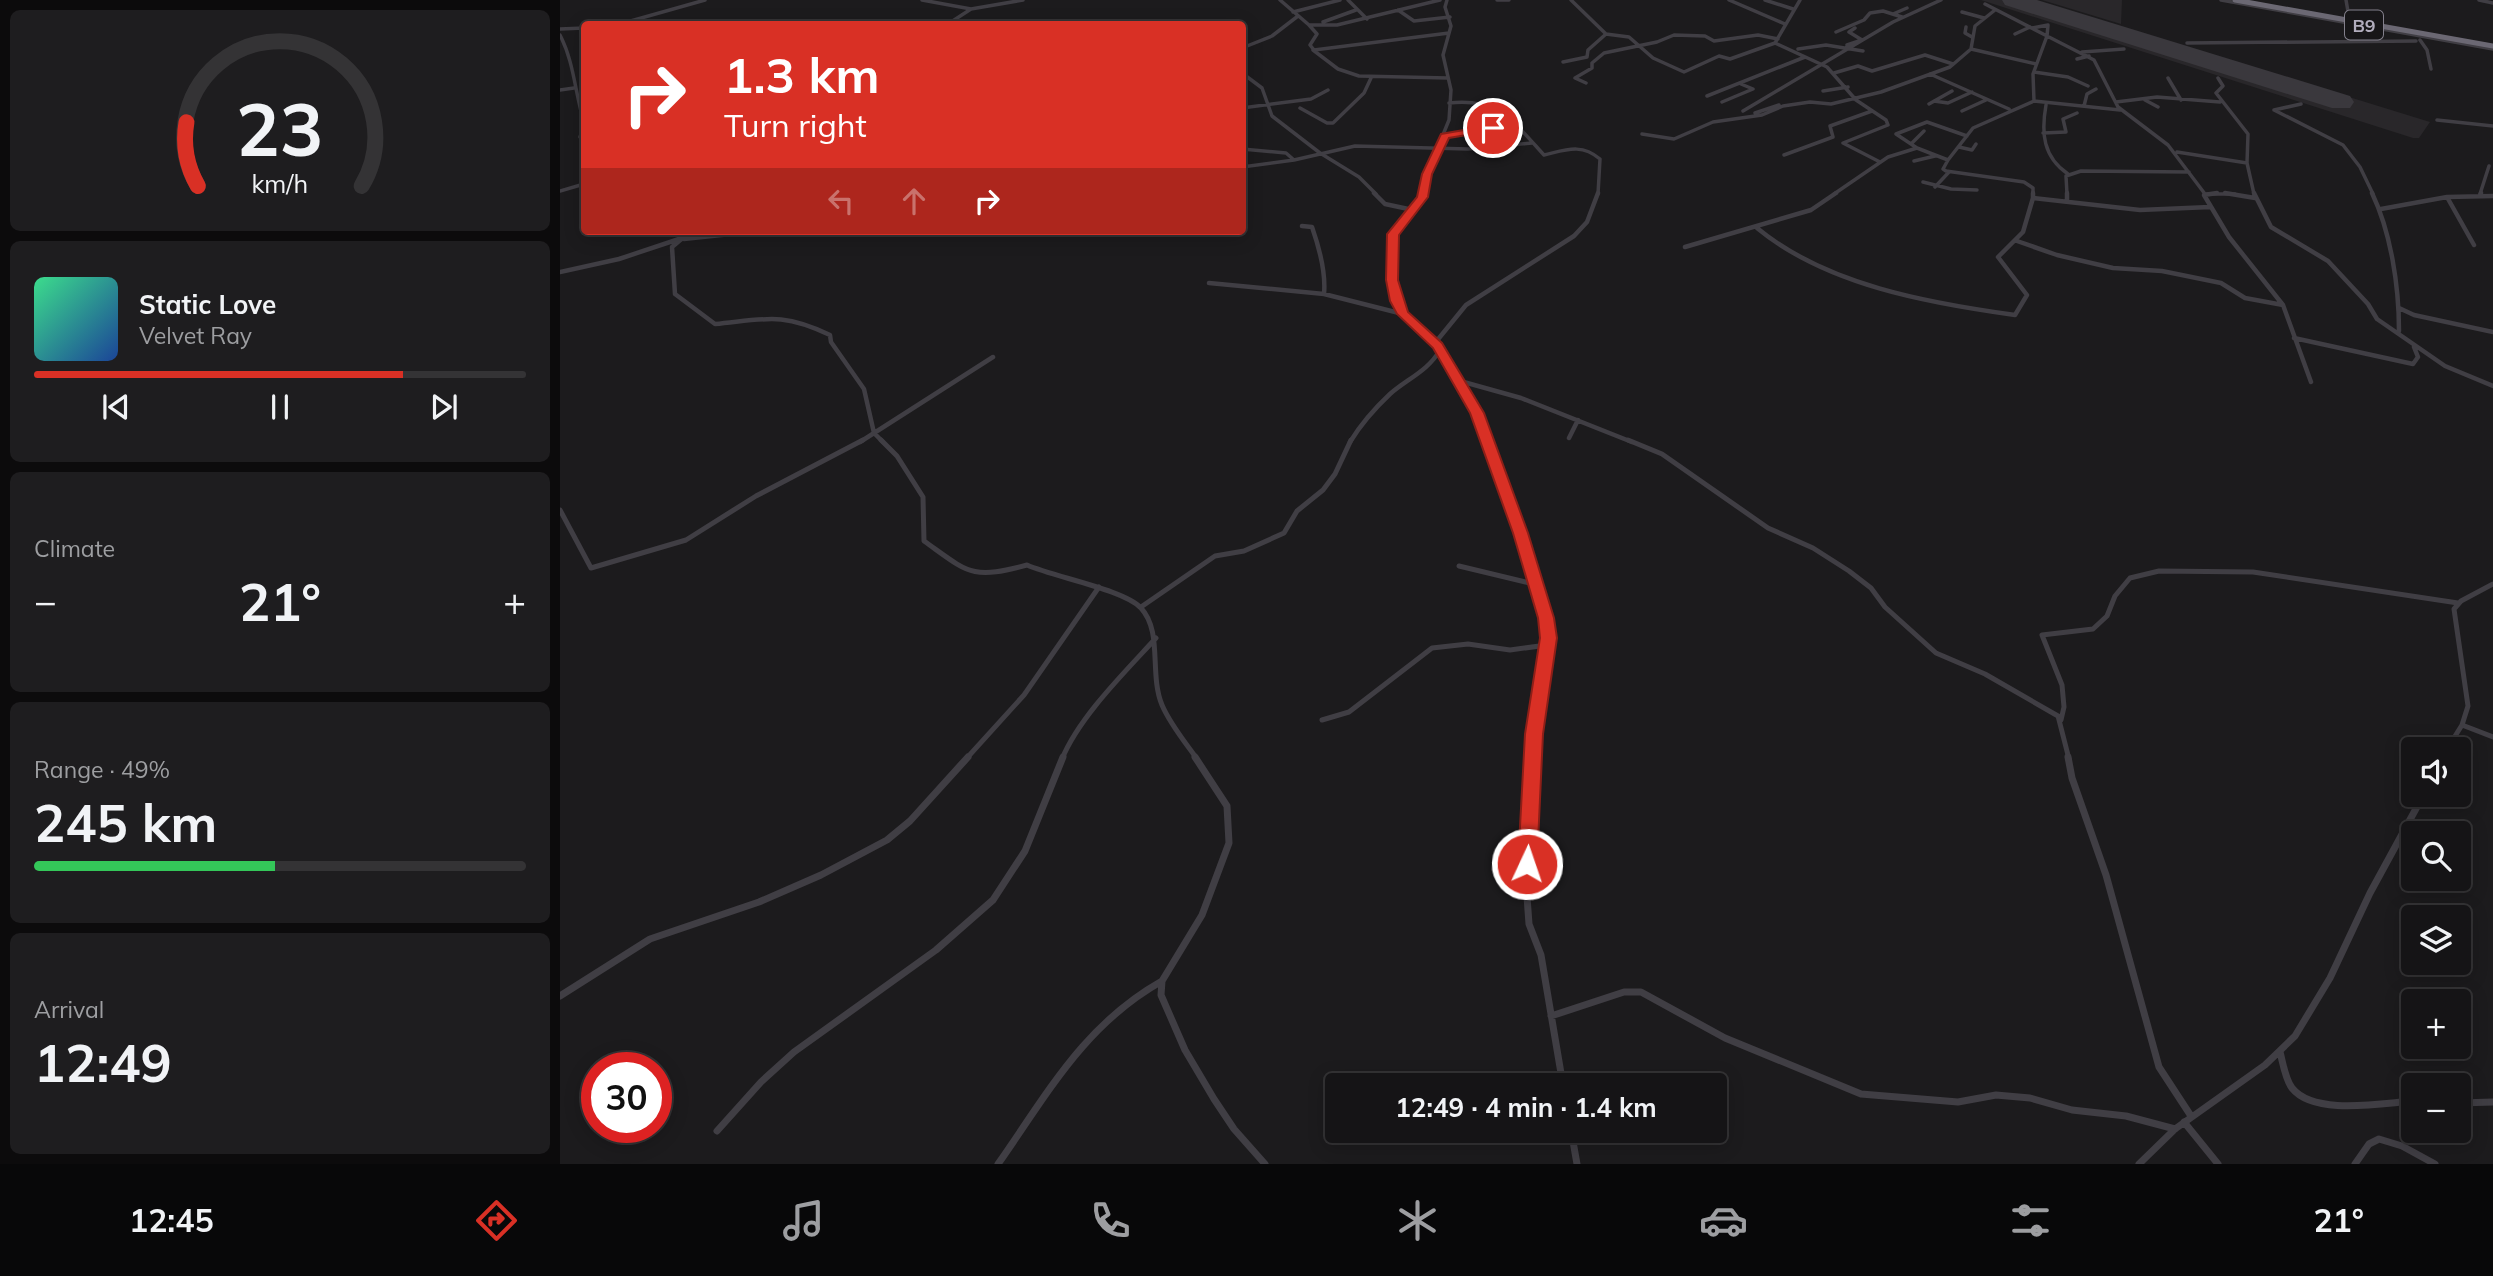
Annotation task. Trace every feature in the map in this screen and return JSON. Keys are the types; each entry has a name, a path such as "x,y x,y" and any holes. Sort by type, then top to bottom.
{"highway":[{"name":"B9","path":"2235,0 2493,48"}],"street":[{"path":"631,21 705,0"},
{"path":"922,0 948,2 971,9"},
{"path":"953,21 971,9 1023,0"},
{"path":"1280,0 1317,34 1310,45 1313,50 1342,71 1371,78 1448,78"},
{"path":"1293,12 1340,0"},
{"path":"1348,0 1367,19"},
{"path":"1309,25 1337,25 1440,0"},
{"path":"1447,0 1445,7 1450,17 1449,33 1443,55 1451,90 1450,120 1427,174 1423,197 1393,234 1392,280 1396,301 1403,314 1440,350 1460,381 1488,436 1546,618 1547,645 1534,734 1527,883 1529,924 1541,955 1561,1073"},
{"path":"1497,0 1509,0"},
{"path":"1571,0 1612,37 1629,37 1653,58 1684,72 1717,56 1735,57 1777,41 1800,0"},
{"path":"1729,0 1785,24"},
{"path":"1765,0 1793,9"},
{"path":"1849,49 1847,45 1941,0"},
{"path":"2221,0 2421,40 2493,48"},
{"path":"2346,0 2350,23"},
{"path":"2479,0 2493,3"},
{"path":"1984,4 2088,56 2098,65 2119,102"},
{"path":"1893,14 1907,8"},
{"path":"1316,25 1356,10"},
{"path":"1398,10 1414,21 1450,17"},
{"path":"1753,114 1786,105 1831,104 1930,74 1953,64 1971,49 1975,26 1995,10"},
{"path":"1962,12 1984,18"},
{"path":"1846,31 1870,13 1905,16"},
{"path":"1246,46 1272,36 1298,16"},
{"path":"2015,34 2048,25 2047,36 2034,72 2034,101"},
{"path":"1966,27 1965,33 1972,37"},
{"path":"560,29 581,28"},
{"path":"1838,33 1855,28"},
{"path":"1846,31 1862,40"},
{"path":"1313,50 1449,33"},
{"path":"1563,62 1587,57 1590,53 1588,50 1595,47 1606,33"},
{"path":"560,35 571,56 574,88 581,112"},
{"path":"1586,83 1575,78 1592,68 1596,59 1604,53 1674,35 1705,36 1723,42 1758,36 1777,41 1824,65 1855,97 1886,120 1888,125 1846,141 1833,137 1784,155"},
{"path":"2187,43 2421,40"},
{"path":"2421,40 2427,50 2431,69"},
{"path":"1798,50 1826,45 1863,51"},
{"path":"1743,111 1849,49"},
{"path":"1971,49 2036,64"},
{"path":"2082,52 2124,49"},
{"path":"1834,73 1858,65 1872,71 1925,55 1953,64"},
{"path":"2077,59 2088,56"},
{"path":"1707,96 1805,57"},
{"path":"2034,72 2068,77 2088,86"},
{"path":"1930,74 2011,110"},
{"path":"1246,76 1260,86 1269,102 1270,115 1285,123 1320,153 1359,177 1385,204 1413,210"},
{"path":"1300,108 1327,123 1333,123 1364,93 1371,78"},
{"path":"2168,78 2181,100"},
{"path":"2218,78 2223,86 2216,93 2220,102 2246,131 2247,163 2255,198 2271,227 2328,261 2368,304 2372,316 2445,366 2493,386"},
{"path":"1723,102 1753,89 1741,84"},
{"path":"2080,84 2088,93"},
{"path":"1823,91 1847,87"},
{"path":"560,90 574,88"},
{"path":"2084,106 2088,93 2096,89"},
{"path":"1246,107 1269,102 1312,100 1328,90"},
{"path":"1952,91 1931,102 1948,103 1972,92"},
{"path":"2118,92 2120,110"},
{"path":"2119,102 2142,98 2220,102"},
{"path":"2142,98 2158,107"},
{"path":"1962,111 1986,100"},
{"path":"1435,343 1466,305 1576,234 1595,208 1599,158 1575,146 1544,155 1507,115 1476,101 1449,103"},
{"path":"1757,228 1781,247 1875,286 2015,315 2027,296 1998,257 2017,241 2029,225 2033,188 2024,181 1968,176 1943,169 1979,124 2034,101 2120,110 2144,124 2174,151 2190,172 2229,237 2283,305 2311,383"},
{"path":"2046,104 2043,133 2051,162 2068,174 2092,168 2130,173 2190,172"},
{"path":"2301,104 2274,110 2343,145 2360,167 2381,209 2399,308 2400,333"},
{"path":"1642,134 1674,139 1713,122 1762,115 1786,105"},
{"path":"1833,137 1830,126 1872,111"},
{"path":"2043,133 2066,132 2063,119 2077,113"},
{"path":"2437,120 2493,126"},
{"path":"1948,160 1917,148 1896,134 1927,122 1967,136"},
{"path":"1444,136 1518,125"},
{"path":"1911,144 1924,131"},
{"path":"1846,141 1843,143 1880,162"},
{"path":"1246,166 1294,160 1355,146 1468,149 1532,143"},
{"path":"1959,147 1974,152 1976,144"},
{"path":"1685,247 1811,210 1880,162 1917,148"},
{"path":"1246,149 1286,153 1294,160"},
{"path":"2174,151 2203,159 2247,163"},
{"path":"1914,161 1935,156"},
{"path":"2480,196 2489,166"},
{"path":"1934,188 1949,172"},
{"path":"2067,201 2064,183 2068,174"},
{"path":"1923,183 1934,188 1977,190 1968,176"},
{"path":"560,191 581,185"},
{"path":"2205,194 2221,192 2255,198"},
{"path":"2381,209 2447,197 2493,196"},
{"path":"2447,197 2474,245"},
{"path":"2034,198 2140,210 2210,207"},
{"path":"1302,226 1312,228 1315,235 1325,283 1324,294"},
{"path":"686,235 672,251 672,289 677,297 715,324 781,317 803,322 830,335 831,342 864,389 874,433 898,456 923,497 924,541 962,570 988,575 1027,565 1051,576 1100,587 1141,607 1156,638 1153,673 1160,700 1167,716 1182,733 1225,802 1229,823 1227,853 1208,902 1162,981 1133,998 1072,1053 998,1164"},
{"path":"560,272 614,260 682,239 717,235"},
{"path":"2017,241 2057,255 2113,268 2162,271 2221,283 2245,298 2283,305"},
{"path":"1209,283 1324,294 1403,314"},
{"path":"2399,308 2414,315 2493,332"},
{"path":"2294,338 2416,364 2418,351 2410,341"},
{"path":"1141,607 1221,553 1244,551 1284,533 1297,511 1323,490 1335,474 1344,451 1364,420 1391,393 1432,364 1440,350"},
{"path":"560,510 575,534 587,565 595,568 678,544 756,496 874,433 993,357"},
{"path":"1460,381 1501,391 1662,454 1768,528 1813,548 1849,571 1871,588 1885,607 1936,653 1985,674 2042,705 2061,720"},
{"path":"1570,438 1578,421"},
{"path":"1641,445 1644,437"},
{"path":"1460,566 1534,584"},
{"path":"2218,1164 2164,1076 2151,1041 2106,875 2072,778 2061,720 2064,709 2060,680 2056,662 2045,648 2042,635 2093,629 2107,616 2125,583 2144,574 2253,572 2458,603 2493,584"},
{"path":"560,996 650,939 759,902 821,875 887,840 910,821 1030,687 1100,587"},
{"path":"2455,737 2462,725 2468,697 2454,617 2458,603"},
{"path":"717,1131 761,1082 794,1052 936,950 976,918 993,900 1025,851 1068,745 1122,675 1156,638"},
{"path":"1322,720 1349,712 1432,648 1468,645 1510,650 1547,645"},
{"path":"2462,725 2493,737"},
{"path":"2139,1164 2175,1129 2280,1052 2295,1036 2315,1005 2417,807"},
{"path":"1162,981 1162,1002 1185,1050 1234,1129 1265,1164"},
{"path":"1551,1016 1623,992 1641,992 1725,1038 1852,1092 1958,1102 1996,1095 2030,1098 2072,1110 2126,1116 2175,1129"},
{"path":"2280,1052 2293,1089 2303,1097 2359,1107 2401,1102"},
{"path":"2471,1103 2493,1102"},
{"path":"2355,1164 2369,1144 2379,1139 2402,1146 2435,1164"},
{"path":"1573,1143 1577,1164"}],"shaded area":[{"path":"1981,0 2035,0 2430,122 2419,138 2413,138"},
{"path":"2042,0 2122,0 2121,24 2098,17"}],"runway":[{"path":"2013,0 2341,102"}],"route":[{"path":"1493,128 1444,136 1427,174 1423,197 1393,234 1392,280 1396,301 1403,314 1438,346 1488,436 1546,618 1549,638 1534,734 1527,864"}]}
